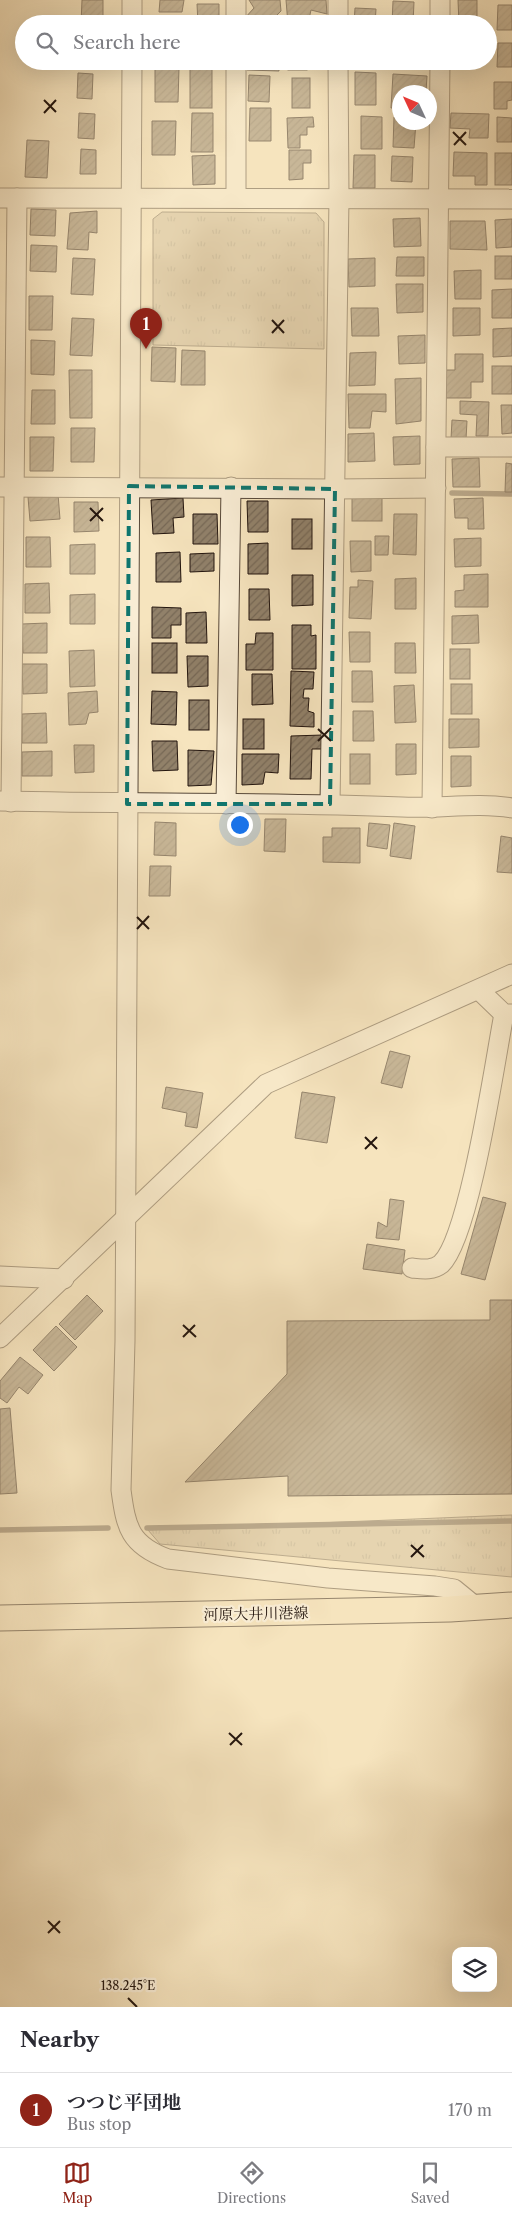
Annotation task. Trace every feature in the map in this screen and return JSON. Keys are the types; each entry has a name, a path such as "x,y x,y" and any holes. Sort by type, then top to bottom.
{"main road":[{"name":"河原大井川港線","path":"0,1618 430,1610 512,1606"}],"street":[{"path":"132,0 132,15"},
{"path":"236,0 236,15"},
{"path":"338,0 338,15"},
{"path":"440,0 440,15"},
{"path":"132,70 126,1219 120,1490 126,1520 137,1542 149,1552 168,1559 328,1578 445,1587 454,1589 476,1607"},
{"path":"236,70 236,197"},
{"path":"330,804 339,198 338,70"},
{"path":"432,808 440,70"},
{"path":"512,199 131,196 8,198 5,802 330,804 432,808 490,804 512,808"},
{"path":"436,447 512,447"},
{"path":"7,487 436,488"},
{"path":"226,804 230,487"},
{"path":"0,1338 266,1084 512,974"},
{"path":"412,1268 427,1270 440,1264 453,1245 468,1197 508,1014 479,990"},
{"path":"0,1276 64,1278"}],"highlighted area":[{"path":"129,486 335,489 330,804 127,804"}],"green space":[{"path":"162,212 316,213 324,222 324,349 153,345 153,219"},
{"path":"512,1515 512,1577 160,1544 148,1530"}],"building":[{"path":"82,0 103,0 103,15 81,15"},
{"path":"160,0 184,0 182,12 159,12"},
{"path":"249,0 280,0 281,11 277,15 248,15 254,8"},
{"path":"286,0 326,0 327,14 311,10 310,15 287,15"},
{"path":"458,0 477,0 477,15 459,15"},
{"path":"393,1 414,2 413,15 392,15"},
{"path":"197,4 219,4 219,15 198,15"},
{"path":"498,5 512,5 512,30 497,30"},
{"path":"355,8 376,9 376,15 355,15"},
{"path":"498,43 512,43 512,67 497,67"},
{"path":"155,70 179,70 178,102 155,102"},
{"path":"190,70 212,70 212,108 190,108"},
{"path":"247,70 279,70 279,71"},
{"path":"355,72 376,73 376,105 355,105"},
{"path":"78,73 93,74 92,99 77,98"},
{"path":"393,74 427,76 426,85 392,85"},
{"path":"249,75 270,76 269,102 248,101"},
{"path":"292,78 310,78 310,108 292,108"},
{"path":"494,82 512,82 512,100 507,101 507,109 494,109"},
{"path":"250,108 271,108 271,141 249,141"},
{"path":"79,113 95,114 94,139 78,138"},
{"path":"192,113 213,113 213,152 191,152"},
{"path":"451,113 489,114 488,138 469,138 470,129 450,128"},
{"path":"361,116 382,117 382,149 361,149"},
{"path":"313,117 314,127 307,127 307,135 300,135 300,148 288,148 287,118"},
{"path":"497,117 512,118 512,142 497,142"},
{"path":"152,121 176,121 175,155 152,155"},
{"path":"394,130 415,130 414,148 393,147"},
{"path":"27,140 49,141 47,178 25,177"},
{"path":"81,149 96,150 96,174 80,174"},
{"path":"289,150 311,150 311,163 303,163 303,179 289,180"},
{"path":"454,152 487,153 487,185 475,185 475,176 453,176"},
{"path":"495,153 512,153 512,185 495,185"},
{"path":"215,155 215,184 193,185 192,156"},
{"path":"354,155 375,155 375,188 353,188"},
{"path":"392,156 413,157 412,182 391,181"},
{"path":"31,209 56,210 55,236 30,235"},
{"path":"97,211 97,233 89,232 88,250 67,249 70,213"},
{"path":"420,218 421,246 394,247 393,219"},
{"path":"512,219 512,247 496,248 495,220"},
{"path":"450,221 485,221 487,250 450,249"},
{"path":"31,245 57,246 56,272 30,271"},
{"path":"495,256 512,256 512,279 495,279"},
{"path":"397,257 424,257 424,276 396,276"},
{"path":"73,258 95,259 93,295 71,294"},
{"path":"375,258 375,286 349,287 348,259"},
{"path":"481,270 481,299 455,299 454,271"},
{"path":"396,284 423,284 423,312 397,313"},
{"path":"512,289 512,318 492,318 492,290"},
{"path":"29,296 53,296 52,330 29,330"},
{"path":"351,308 378,308 379,336 352,336"},
{"path":"453,308 480,308 480,335 453,336"},
{"path":"72,318 94,319 92,356 70,355"},
{"path":"512,328 512,356 493,357 493,329"},
{"path":"425,335 425,363 399,364 398,336"},
{"path":"31,340 55,341 54,375 31,374"},
{"path":"152,347 176,348 175,382 151,381"},
{"path":"182,350 205,351 205,385 181,385"},
{"path":"376,352 375,385 349,386 350,353"},
{"path":"455,354 483,354 483,382 471,382 471,398 446,398 446,370 455,370"},
{"path":"492,366 512,366 512,394 492,394"},
{"path":"69,370 92,370 92,418 70,418"},
{"path":"421,378 421,421 396,424 395,379"},
{"path":"32,390 55,390 55,424 31,424"},
{"path":"348,394 386,394 386,412 372,411 370,428 349,428"},
{"path":"460,401 489,402 488,436 476,436 477,415 460,414"},
{"path":"501,405 512,405 512,433 502,434"},
{"path":"452,420 467,421 466,439 451,439"},
{"path":"71,428 95,428 94,462 71,462"},
{"path":"374,433 375,461 348,462 348,434"},
{"path":"420,436 420,464 394,465 393,437"},
{"path":"30,437 54,437 53,471 30,471"},
{"path":"479,458 480,487 453,487 452,459"},
{"path":"506,463 512,464 512,492 505,492"},
{"path":"58,494 60,519 30,521 28,497"},
{"path":"183,498 184,517 173,518 174,533 153,534 151,500"},
{"path":"352,498 382,498 382,521 352,521"},
{"path":"483,498 484,529 468,529 468,518 455,518 454,499"},
{"path":"247,501 268,501 268,532 248,532"},
{"path":"74,502 98,502 99,531 74,532"},
{"path":"193,514 217,514 218,544 193,544"},
{"path":"394,514 417,514 416,555 393,554"},
{"path":"292,519 312,519 312,549 292,549"},
{"path":"375,536 389,536 388,555 375,555"},
{"path":"26,537 50,537 51,567 26,567"},
{"path":"481,538 481,566 455,567 454,539"},
{"path":"350,541 371,541 371,571 351,572"},
{"path":"268,543 268,574 248,574 248,544"},
{"path":"95,544 95,574 70,574 70,545"},
{"path":"180,552 181,582 156,582 156,553"},
{"path":"214,553 214,571 190,572 190,554"},
{"path":"488,574 488,607 455,607 455,591 464,590 464,575"},
{"path":"292,575 313,575 313,605 292,606"},
{"path":"416,578 416,609 395,609 395,579"},
{"path":"358,580 373,581 371,619 349,618 350,587 358,587"},
{"path":"49,583 50,613 25,613 25,584"},
{"path":"249,589 269,589 270,620 249,620"},
{"path":"95,594 95,624 70,624 70,595"},
{"path":"152,607 181,608 181,625 171,625 171,638 152,638"},
{"path":"206,612 207,643 186,643 186,613"},
{"path":"478,615 479,643 452,644 452,616"},
{"path":"47,623 47,653 23,653 22,624"},
{"path":"292,625 311,625 311,636 316,635 316,669 292,669"},
{"path":"349,632 370,632 370,662 350,662"},
{"path":"256,633 273,633 273,670 246,670 246,644 255,644"},
{"path":"152,643 177,643 177,673 152,673"},
{"path":"395,643 415,643 416,673 395,673"},
{"path":"450,649 470,649 470,679 450,679"},
{"path":"94,650 95,686 70,687 69,651"},
{"path":"187,656 208,656 208,686 188,687"},
{"path":"22,664 47,664 47,693 23,694"},
{"path":"291,671 314,672 313,689 304,689 303,698 309,698 308,711 314,713 314,727 290,726"},
{"path":"352,671 372,671 373,702 352,702"},
{"path":"252,674 272,674 273,704 252,705"},
{"path":"451,684 472,684 472,714 451,714"},
{"path":"414,685 416,722 395,723 394,686"},
{"path":"97,691 98,712 89,713 86,724 69,725 68,693"},
{"path":"152,691 177,692 176,725 151,724"},
{"path":"189,700 209,700 209,730 189,730"},
{"path":"353,711 373,711 374,741 353,741"},
{"path":"46,713 47,743 22,743 22,714"},
{"path":"243,719 264,719 264,749 243,749"},
{"path":"449,719 479,719 479,747 449,748"},
{"path":"323,735 323,749 312,749 311,779 290,779 291,736"},
{"path":"152,741 177,741 178,770 153,771"},
{"path":"396,744 416,744 416,774 396,775"},
{"path":"74,745 94,745 94,772 75,773"},
{"path":"188,750 214,751 211,785 188,786"},
{"path":"52,751 52,776 22,776 22,752"},
{"path":"242,754 279,754 278,773 265,772 263,784 242,785"},
{"path":"350,754 370,754 370,784 350,784"},
{"path":"451,756 471,756 471,786 451,787"},
{"path":"265,819 286,819 285,852 264,851"},
{"path":"155,822 176,823 176,856 154,855"},
{"path":"369,823 390,825 387,849 367,846"},
{"path":"394,823 415,826 411,859 390,856"},
{"path":"332,828 360,828 360,863 323,862 323,837 332,837"},
{"path":"501,836 512,838 512,873 497,872"},
{"path":"150,866 171,866 170,896 149,896"},
{"path":"390,1051 410,1056 402,1088 381,1083"},
{"path":"166,1087 203,1093 197,1128 185,1126 187,1113 162,1108"},
{"path":"302,1092 335,1097 327,1143 295,1138"},
{"path":"483,1197 506,1203 485,1280 461,1274"},
{"path":"390,1199 404,1201 399,1240 376,1238 378,1222 387,1227"},
{"path":"367,1244 405,1250 402,1274 363,1269"},
{"path":"87,1295 103,1311 75,1340 59,1324"},
{"path":"490,1300 512,1300 512,1494 288,1496 288,1476 185,1482 287,1374 287,1321 490,1320"},
{"path":"56,1326 77,1347 54,1371 33,1350"},
{"path":"20,1357 43,1375 28,1394 19,1387 7,1403 0,1398 0,1381"},
{"path":"10,1408 17,1493 0,1494 0,1409"}],"waterway":[{"path":"452,493 512,494"},
{"path":"147,1528 512,1521"},
{"path":"0,1530 108,1528"}],"place":[{"name":"つつじ平団地","path":"146,349"}]}
